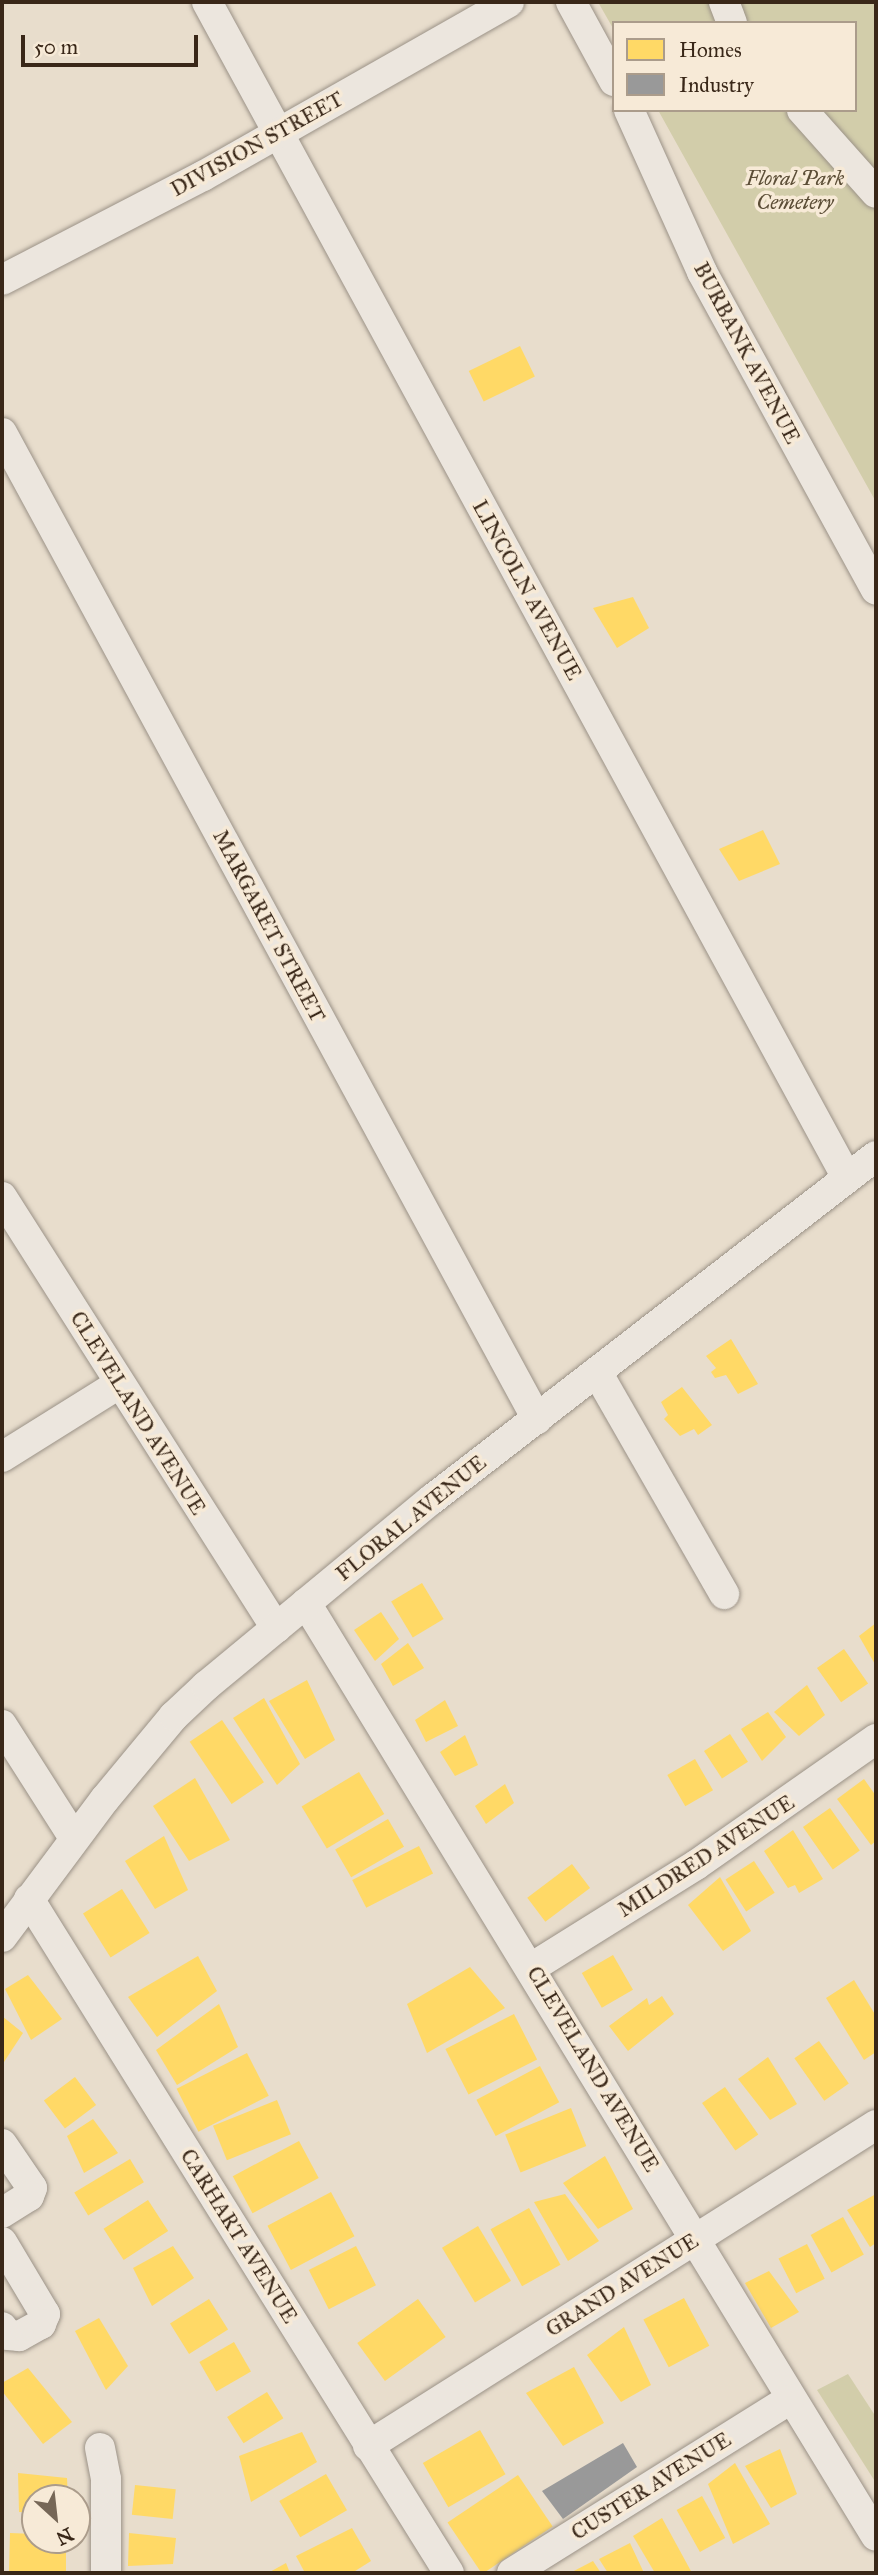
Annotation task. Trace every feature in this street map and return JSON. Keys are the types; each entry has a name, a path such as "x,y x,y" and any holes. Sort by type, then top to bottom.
{"street":[{"name":"LINCOLN AVENUE","path":"207,2 847,1178"},
{"name":"DIVISION STREET","path":"2,280 279,134 509,2"},
{"path":"571,2 612,77"},
{"path":"724,2 731,21"},
{"name":"BURBANK AVENUE","path":"630,112 702,272 876,590"},
{"path":"804,112 876,193"},
{"name":"MARGARET STREET","path":"2,433 537,1419"},
{"name":"FLORAL AVENUE","path":"2,1937 74,1838 174,1716 306,1603 537,1419 876,1156"},
{"name":"CLEVELAND AVENUE","path":"2,1196 276,1628"},
{"path":"597,1372 724,1594"},
{"path":"2,1457 119,1384"},
{"name":"CLEVELAND AVENUE","path":"306,1603 531,1968 789,2400 876,2536"},
{"path":"2,1725 74,1838"},
{"name":"MILDRED AVENUE","path":"531,1968 696,1865 876,1739"},
{"name":"CARHART AVENUE","path":"29,1899 449,2573"},
{"name":"GRAND AVENUE","path":"368,2446 876,2125"},
{"path":"2,2144 32,2188 29,2196 2,2213"},
{"path":"2,2242 45,2314 41,2324 19,2336 8,2335 2,2326"},
{"name":"CUSTER AVENUE","path":"512,2573 789,2400"},
{"path":"100,2448 106,2479 106,2573"}],"green space":[{"name":"Floral Park Cemetery","path":"598,2 876,2 876,502 659,112 857,112 857,21 612,21 612,26"},
{"path":"848,2374 876,2417 876,2483 817,2390"}],"building: Homes":[{"path":"520,346 535,377 484,402 469,371"},
{"path":"633,597 649,628 617,648 593,608"},
{"path":"763,830 780,864 739,881 719,849"},
{"path":"731,1339 758,1384 738,1394 726,1375 715,1378 711,1372 716,1368 706,1356"},
{"path":"682,1387 712,1425 698,1435 694,1429 680,1436 664,1419 668,1415 661,1402"},
{"path":"422,1583 444,1619 413,1638 391,1602"},
{"path":"381,1612 399,1639 375,1661 354,1630"},
{"path":"876,1623 876,1666 859,1636"},
{"path":"408,1643 424,1668 393,1686 381,1664"},
{"path":"844,1649 868,1683 841,1702 817,1668"},
{"path":"307,1680 335,1740 305,1759 269,1701"},
{"path":"807,1685 825,1715 799,1736 774,1712"},
{"path":"264,1698 300,1764 277,1785 233,1718"},
{"path":"445,1700 458,1726 426,1742 415,1720"},
{"path":"768,1712 786,1737 762,1761 741,1729"},
{"path":"222,1720 264,1782 232,1804 190,1742"},
{"path":"730,1734 748,1762 722,1779 704,1751"},
{"path":"465,1735 478,1765 455,1776 440,1752"},
{"path":"695,1759 713,1790 685,1806 667,1775"},
{"path":"359,1772 384,1814 327,1849 302,1807"},
{"path":"195,1778 230,1840 189,1861 153,1806"},
{"path":"864,1779 876,1796 876,1841 871,1845 837,1799"},
{"path":"505,1784 514,1803 486,1824 475,1806"},
{"path":"830,1808 860,1851 833,1870 803,1827"},
{"path":"388,1819 404,1847 351,1877 335,1850"},
{"path":"793,1830 823,1879 799,1893 795,1885 788,1888 764,1851"},
{"path":"164,1836 188,1890 155,1909 125,1861"},
{"path":"419,1846 433,1874 366,1908 352,1880"},
{"path":"754,1861 775,1893 746,1911 725,1880"},
{"path":"572,1864 590,1888 545,1922 527,1898"},
{"path":"720,1877 751,1931 723,1951 688,1905"},
{"path":"122,1889 150,1933 111,1957 83,1913"},
{"path":"613,1955 633,1990 602,2008 582,1973"},
{"path":"198,1956 217,1991 157,2037 128,1997"},
{"path":"470,1967 505,2008 427,2053 407,2004"},
{"path":"28,1975 62,2019 31,2040 5,1989"},
{"path":"854,1980 876,2016 876,2052 864,2060 826,1998"},
{"path":"662,1996 674,2014 628,2051 609,2026 647,1998 649,2005"},
{"path":"219,2004 238,2047 177,2085 156,2050"},
{"path":"514,2014 537,2059 469,2094 445,2049"},
{"path":"2,2016 23,2033 4,2062 2,2060"},
{"path":"819,2041 849,2084 824,2101 794,2058"},
{"path":"247,2053 269,2096 198,2132 177,2089"},
{"path":"768,2057 797,2104 770,2120 738,2079"},
{"path":"540,2066 559,2102 496,2136 476,2100"},
{"path":"75,2077 96,2105 65,2128 44,2100"},
{"path":"725,2087 758,2135 735,2151 702,2103"},
{"path":"277,2100 291,2134 227,2160 213,2126"},
{"path":"571,2108 586,2146 521,2173 505,2135"},
{"path":"93,2119 118,2153 84,2173 67,2136"},
{"path":"299,2141 319,2178 252,2213 233,2176"},
{"path":"605,2156 633,2209 598,2229 563,2183"},
{"path":"130,2159 144,2182 88,2216 74,2192"},
{"path":"331,2192 354,2236 291,2270 267,2226"},
{"path":"565,2194 599,2241 568,2261 534,2202"},
{"path":"876,2194 876,2243 870,2247 847,2210"},
{"path":"148,2200 168,2231 124,2260 104,2229"},
{"path":"529,2208 561,2265 522,2286 491,2229"},
{"path":"843,2217 864,2255 831,2273 811,2235"},
{"path":"478,2226 511,2281 475,2302 442,2248"},
{"path":"807,2244 825,2279 796,2293 778,2259"},
{"path":"173,2246 194,2278 152,2306 133,2268"},
{"path":"356,2246 376,2285 329,2309 309,2270"},
{"path":"769,2271 799,2312 771,2328 745,2283"},
{"path":"684,2298 709,2346 669,2367 643,2320"},
{"path":"209,2299 228,2330 189,2354 170,2323"},
{"path":"418,2299 446,2337 385,2381 357,2343"},
{"path":"99,2318 128,2366 106,2390 75,2331"},
{"path":"624,2327 651,2385 621,2402 587,2355"},
{"path":"234,2342 251,2371 216,2391 199,2362"},
{"path":"574,2367 604,2423 563,2446 526,2393"},
{"path":"28,2368 72,2422 43,2444 2,2391 2,2383"},
{"path":"267,2392 283,2418 244,2443 227,2417"},
{"path":"480,2430 506,2474 448,2507 423,2463"},
{"path":"302,2432 317,2462 251,2502 239,2456"},
{"path":"780,2449 797,2494 771,2508 745,2466"},
{"path":"735,2463 770,2524 733,2544 708,2484"},
{"path":"18,2473 67,2478 67,2484 21,2484 19,2512"},
{"path":"326,2474 347,2510 300,2537 279,2501"},
{"path":"518,2475 553,2526 482,2573 448,2523"},
{"path":"135,2485 176,2489 173,2519 132,2515"},
{"path":"702,2496 725,2538 700,2552 677,2510"},
{"path":"662,2518 692,2573 655,2573 633,2536"},
{"path":"352,2528 371,2561 352,2573 305,2573 296,2556"},
{"path":"10,2533 21,2533 21,2554 66,2554 66,2573 9,2572"},
{"path":"129,2533 176,2538 173,2564 128,2566"},
{"path":"630,2543 644,2573 608,2573 599,2559"},
{"path":"593,2561 601,2573 570,2573"},
{"path":"286,2563 290,2573 268,2573"}],"building: Industry":[{"path":"623,2443 637,2467 563,2519 542,2491"}]}
